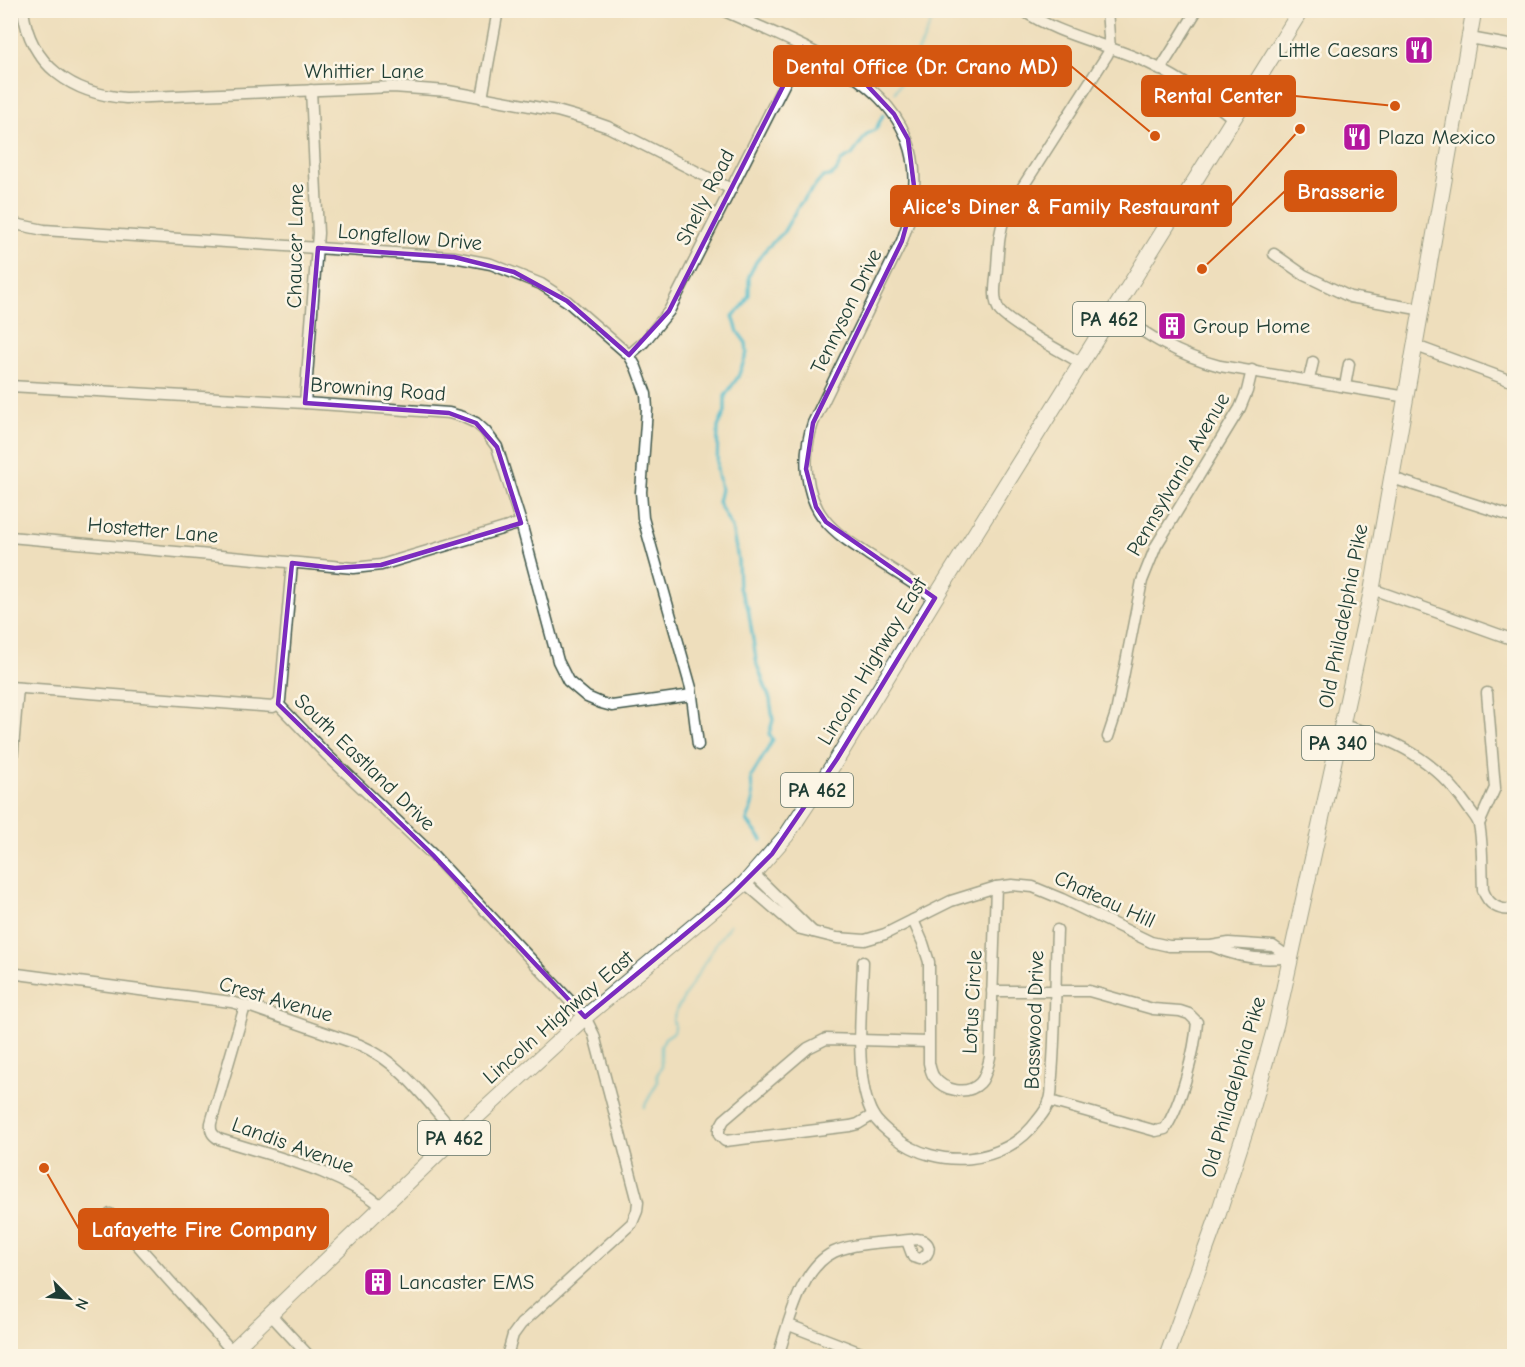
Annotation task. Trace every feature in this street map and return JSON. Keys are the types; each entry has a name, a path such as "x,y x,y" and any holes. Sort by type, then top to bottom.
{"main road":[{"name":"Lincoln Highway East","path":"230,1354 457,1135 585,1017 750,878 786,836 1301,10"},
{"name":"Old Philadelphia Pike","path":"1167,1356 1216,1221 1251,1113 1276,1024 1372,589 1423,310 1474,10"}],"street":[{"name":"Whittier Lane","path":"23,10 28,33 35,48 50,68 73,86 99,95 126,98 412,88 448,91 557,111 585,119 608,127 731,189"},
{"path":"482,98 498,10"},
{"name":"Tennyson Drive","path":"722,10 803,47 864,82 888,106 908,139 914,164 915,184 912,211 902,241 813,423 806,455 809,482 816,507 832,527 846,540 935,598"},
{"path":"1022,10 1061,30 1160,70 1203,95 1234,119"},
{"path":"1081,363 1016,324 1000,311 995,291 999,237 1006,213 1110,49 1107,10"},
{"path":"1160,70 1197,10"},
{"path":"1470,38 1515,46"},
{"name":"Shelly Road","path":"629,355 644,342 669,311 803,47"},
{"name":"Chaucer Lane","path":"305,403 318,248 311,90"},
{"name":"Longfellow Drive","path":"10,223 44,230 454,257 491,264 514,272 541,284 567,301 629,355 639,373 646,394 641,492 643,519 682,653 692,695 698,745"},
{"path":"1274,254 1304,275 1350,297 1423,310"},
{"path":"1114,311 1148,336 1183,354 1220,366 1407,397"},
{"path":"1416,346 1515,382"},
{"path":"1309,380 1313,362"},
{"path":"1345,386 1349,364"},
{"name":"Pennsylvania Avenue","path":"1108,737 1116,713 1142,581 1148,563 1240,408 1252,370"},
{"name":"Browning Road","path":"10,386 305,403 449,413 463,417 476,423 497,447 521,523 558,662 568,681 593,701 612,706 692,695"},
{"path":"1392,478 1515,517"},
{"name":"Hostetter Lane","path":"10,537 335,568 372,566 521,523"},
{"path":"278,704 292,563"},
{"path":"1372,589 1515,640"},
{"path":"10,785 14,687"},
{"name":"South Eastland Drive","path":"14,687 273,707 278,704 326,754 433,855 585,1017"},
{"path":"1487,693 1495,788 1479,824 1483,890 1486,900 1496,907 1515,909"},
{"path":"1342,724 1374,733 1409,750 1449,781 1479,824"},
{"name":"Chateau Hill","path":"750,878 813,932 837,938 865,940 885,934 951,901 996,887 1033,887 1151,942 1168,946 1211,946 1229,943 1274,946 1290,957"},
{"name":"Lotus Circle","path":"913,920 929,962 929,1063 934,1076 946,1087 957,1091 970,1090 981,1083 990,1057 996,887"},
{"name":"Basswood Drive","path":"863,962 861,1063 864,1095 873,1115 880,1126 918,1152 937,1157 980,1158 1004,1150 1019,1141 1032,1128 1050,1101 1054,1054 1057,930"},
{"name":"Crest Avenue","path":"10,973 245,1005 360,1045 384,1057 394,1065 457,1135"},
{"path":"992,991 1089,991 1153,1009 1180,1011 1189,1014 1197,1022 1196,1039 1184,1083 1165,1129 1156,1131 1050,1101"},
{"name":"Landis Avenue","path":"245,1005 211,1123 210,1128 214,1136 331,1175 359,1190 383,1207"},
{"path":"507,1356 513,1335 521,1324 632,1223 638,1211 638,1202 609,1089 594,1035 585,1017"},
{"path":"873,1115 850,1126 725,1140 719,1135 719,1129 724,1120 808,1048 826,1039 928,1042"},
{"path":"110,1214 230,1354"},
{"path":"778,1356 803,1285 821,1259 836,1251 907,1240"},
{"path":"271,1315 309,1356"},
{"path":"789,1325 869,1356"}],"highlighted area":[{"path":"803,47 835,64 864,82 894,114 908,139 915,194 902,241 813,423 806,469 816,507 826,522 935,598 837,759 772,854 725,901 585,1017 433,855 278,704 292,563 335,568 381,565 521,523 497,447 476,423 449,413 305,403 318,248 454,257 514,272 567,301 629,355 669,311"}],"waterway":[{"path":"895,92 918,53 935,10"},
{"path":"762,840 747,821 753,802 751,777 773,740 769,734 773,720 770,699 757,665 748,608 739,588 738,559 732,528 718,502 721,489 717,470 718,427 725,412 725,396 738,377 747,353 746,343 738,332 733,316 743,306 749,295 749,276 756,262 783,233 799,205 823,177 835,173 841,161 852,155 867,134 876,129 883,115"},
{"path":"644,1107 657,1083 657,1075 661,1068 661,1046 665,1038 674,1032 673,1020 677,1009 717,942 730,925"}],"place":[{"name":"Little Caesars","path":"1419,50"},
{"name":"Rental Center","path":"1395,106"},
{"name":"Alice's Diner & Family Restaurant","path":"1300,129"},
{"name":"Dental Office (Dr. Crano MD)","path":"1155,136"},
{"name":"Plaza Mexico","path":"1357,137"},
{"name":"Brasserie","path":"1202,269"},
{"name":"Group Home","path":"1172,326"},
{"name":"Lafayette Fire Company","path":"44,1168"},
{"name":"Lancaster EMS","path":"378,1282"}]}
